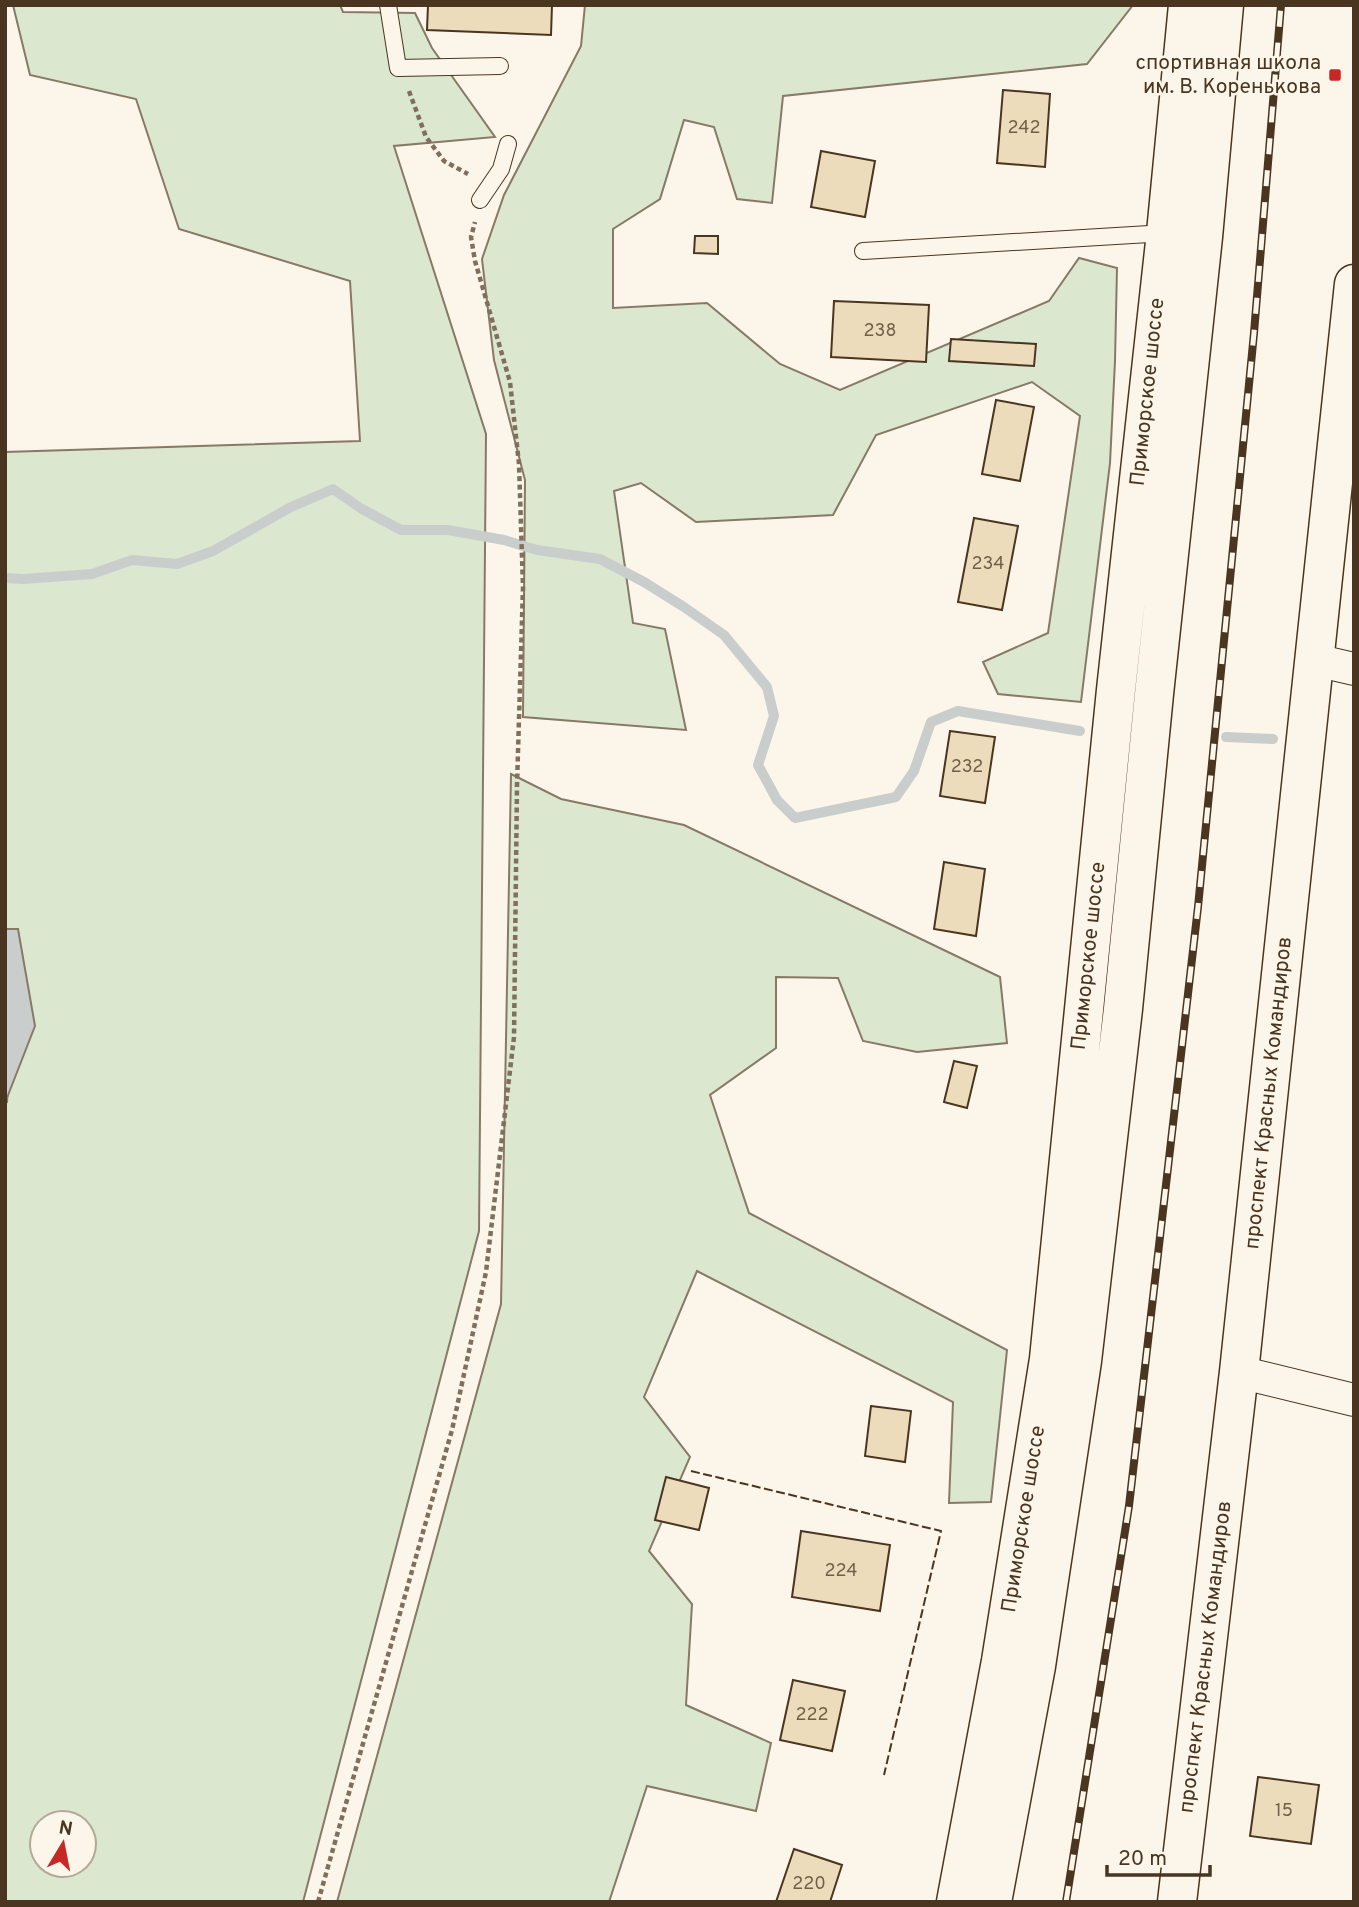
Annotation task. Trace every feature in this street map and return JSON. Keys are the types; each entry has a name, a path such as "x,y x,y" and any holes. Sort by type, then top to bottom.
{"main road":[{"name":"Приморское шоссе","path":"956,1902 1001,1661 1049,1359 1188,5"},
{"name":"Приморское шоссе","path":"992,1902 1036,1666 1082,1360 1123,1009 1203,237 1224,5"},
{"name":"проспект Красных Командиров","path":"1177,1902 1239,1372 1354,284"}],"street":[{"path":"1315,660 1354,669"},
{"path":"1239,1372 1354,1400"}],"lane":[{"path":"388,5 398,68 500,66"},
{"path":"480,200 501,169 509,144"},
{"path":"863,251 1166,233"}],"path":[{"path":"318,1902 452,1430 486,1272 514,1037 523,587 519,464 510,382 475,261 471,237 480,200 468,174 444,161 426,137 398,68"}],"green space":[{"path":"13,5 340,5 343,12 415,13 432,48 495,137 394,146 486,434 479,1231 303,1902 5,1902 5,1103 18,929 5,929 5,452 360,441 350,281 179,229 136,99 30,75"},
{"path":"585,5 1133,5 1087,64 783,96 772,203 737,199 714,127 684,120 660,199 613,229 613,308 707,303 780,364 840,390 1049,301 1079,258 1117,268 1110,463 1081,702 998,694 983,662 1048,633 1080,416 1032,382 876,435 833,515 696,522 641,483 614,491 633,623 665,629 686,730 523,717 525,480 494,360 482,259 504,195 581,46"},
{"path":"511,774 561,799 684,825 1000,977 1007,1043 917,1052 863,1041 838,978 776,977 776,1048 710,1095 749,1213 1007,1350 991,1502 949,1503 953,1402 697,1271 644,1397 690,1457 649,1551 692,1604 686,1705 771,1743 756,1811 647,1786 609,1902 337,1902 501,1304"}],"shaded area":[{"path":"5,929 18,929 35,1026 5,1103"}],"building":[{"path":"428,5 552,5 551,35 427,30"},
{"path":"1003,90 1050,94 1045,167 997,163"},
{"path":"821,151 875,161 865,217 811,207"},
{"path":"695,236 718,236 718,254 694,253"},
{"path":"834,301 929,305 926,362 831,357"},
{"path":"951,339 1036,344 1034,366 949,361"},
{"path":"996,400 1034,407 1020,481 982,474"},
{"path":"974,518 1018,526 1002,610 958,602"},
{"path":"950,731 995,737 985,803 940,796"},
{"path":"944,862 985,869 976,936 934,929"},
{"path":"954,1061 977,1066 967,1108 944,1102"},
{"path":"871,1406 911,1411 905,1462 865,1456"},
{"path":"666,1477 709,1488 699,1530 655,1520"},
{"path":"801,1531 890,1545 880,1611 792,1597"},
{"path":"793,1680 845,1691 832,1751 780,1740"},
{"path":"1258,1777 1319,1785 1311,1844 1250,1836"},
{"path":"794,1849 842,1865 830,1902 776,1902"}],"waterway":[{"path":"5,578 92,574 132,560 177,564 213,551 291,507 333,489 362,509 401,530 448,530 504,540 537,550 600,559 644,582 724,635 767,687 774,716 758,765 777,800 795,818 896,797 914,771 931,722 958,711 1080,731"},
{"path":"1226,737 1273,739"}],"railway":[{"path":"1066,1902 1129,1506 1198,907 1254,333 1281,5"}],"fence":[{"path":"691,1471 941,1531 884,1775"}],"place":[{"name":"спортивная школа им. В. Коренькова","path":"1335,75"}]}
